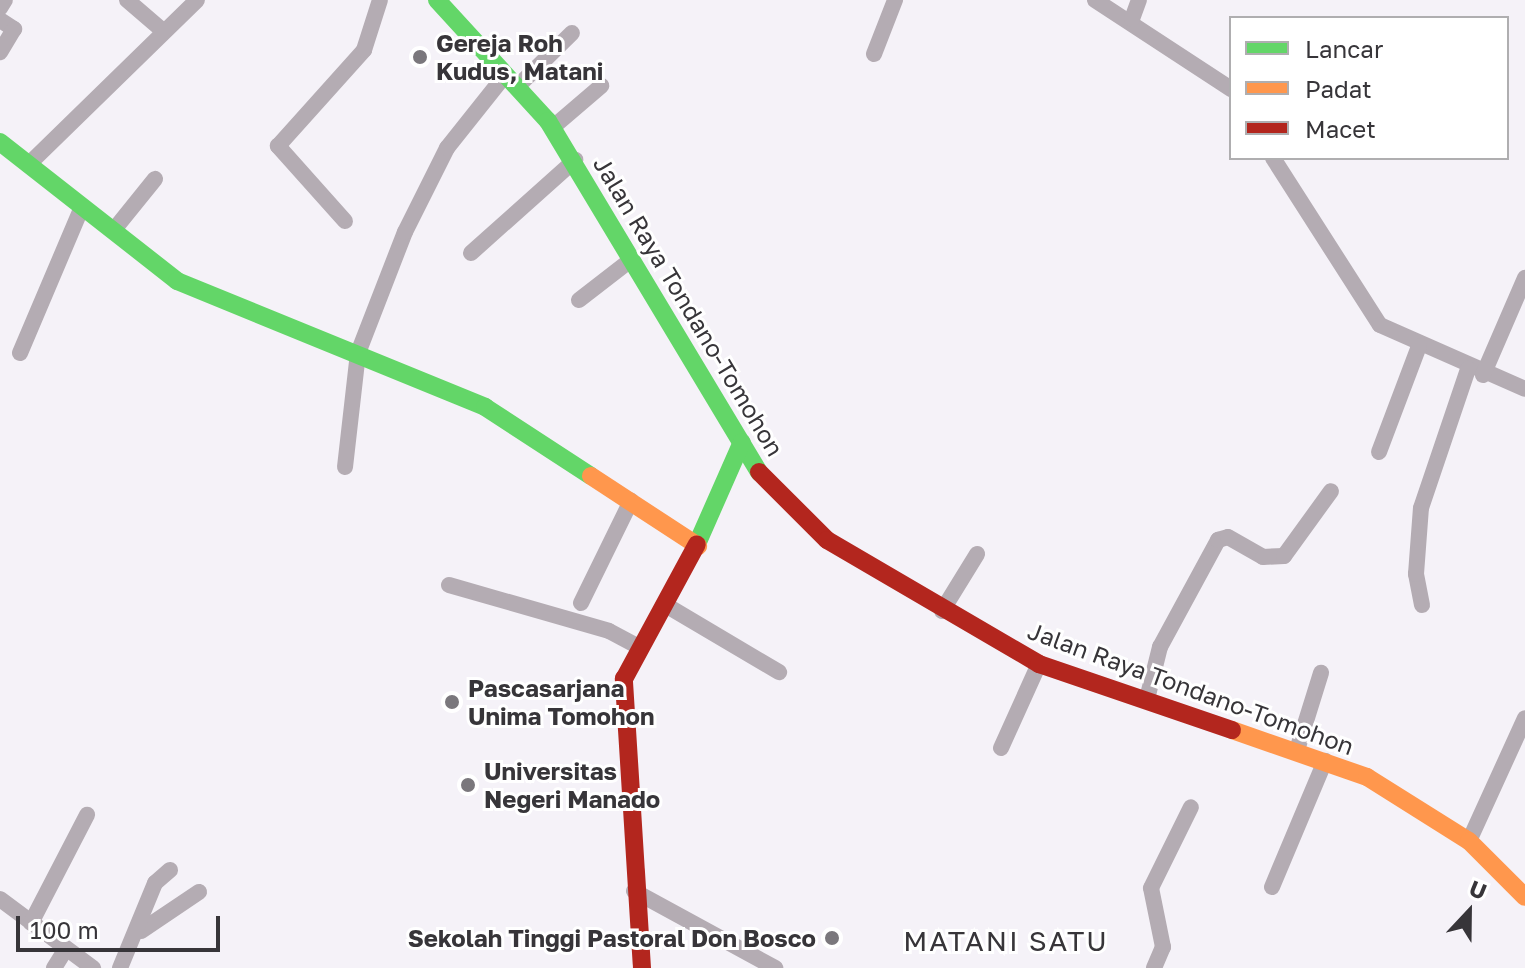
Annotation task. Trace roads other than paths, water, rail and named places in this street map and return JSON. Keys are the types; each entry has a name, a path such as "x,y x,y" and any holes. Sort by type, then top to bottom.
{"main road":[{"name":"Jalan Raya Tondano-Tomohon","path":"437,0 552,128 575,160 764,480 827,540 942,611 1039,664 1297,750 1378,784 1469,841 1525,897"},
{"path":"0,142 177,281 485,407 698,546"},
{"path":"642,968 634,891 623,689 639,647 669,607 742,442"}],"street":[{"path":"0,8 5,0"},
{"path":"127,0 163,31"},
{"path":"28,165 197,0"},
{"path":"345,221 278,146 364,50 380,0"},
{"path":"874,54 895,0"},
{"path":"1095,0 1132,19 1229,88"},
{"path":"1132,19 1139,0"},
{"path":"0,20 14,29 0,52"},
{"path":"345,467 358,353 447,148 511,81 572,33"},
{"path":"552,128 601,86"},
{"path":"471,253 575,160"},
{"path":"1274,160 1380,325 1476,372 1525,389"},
{"path":"113,231 155,179"},
{"path":"20,353 82,207"},
{"path":"579,300 632,259"},
{"path":"1422,605 1416,574 1421,508 1476,372 1525,278"},
{"path":"1379,452 1419,346"},
{"path":"1147,699 1160,647 1218,540 1228,537 1263,557 1284,556 1331,491"},
{"path":"581,603 631,501"},
{"path":"942,611 977,554"},
{"path":"449,585 609,631 639,647"},
{"path":"669,607 779,672"},
{"path":"1001,748 1039,664"},
{"path":"1297,750 1321,673"},
{"path":"1469,841 1525,718"},
{"path":"1272,887 1325,761"},
{"path":"1154,968 1163,947 1151,888 1191,807"},
{"path":"31,923 87,815"},
{"path":"120,968 141,931 155,883 170,870"},
{"path":"634,891 775,968"},
{"path":"141,931 199,892"},
{"path":"0,899 93,968"},
{"path":"54,968 66,949"}],"place":[{"name":"Gereja Roh Kudus, Matani","path":"420,57"},
{"name":"Pascasarjana Unima Tomohon","path":"452,702"},
{"name":"Universitas Negeri Manado","path":"468,785"},
{"name":"Sekolah Tinggi Pastoral Don Bosco","path":"832,938"}],"district":[{"name":"MATANI SATU","path":"1006,941"}]}
